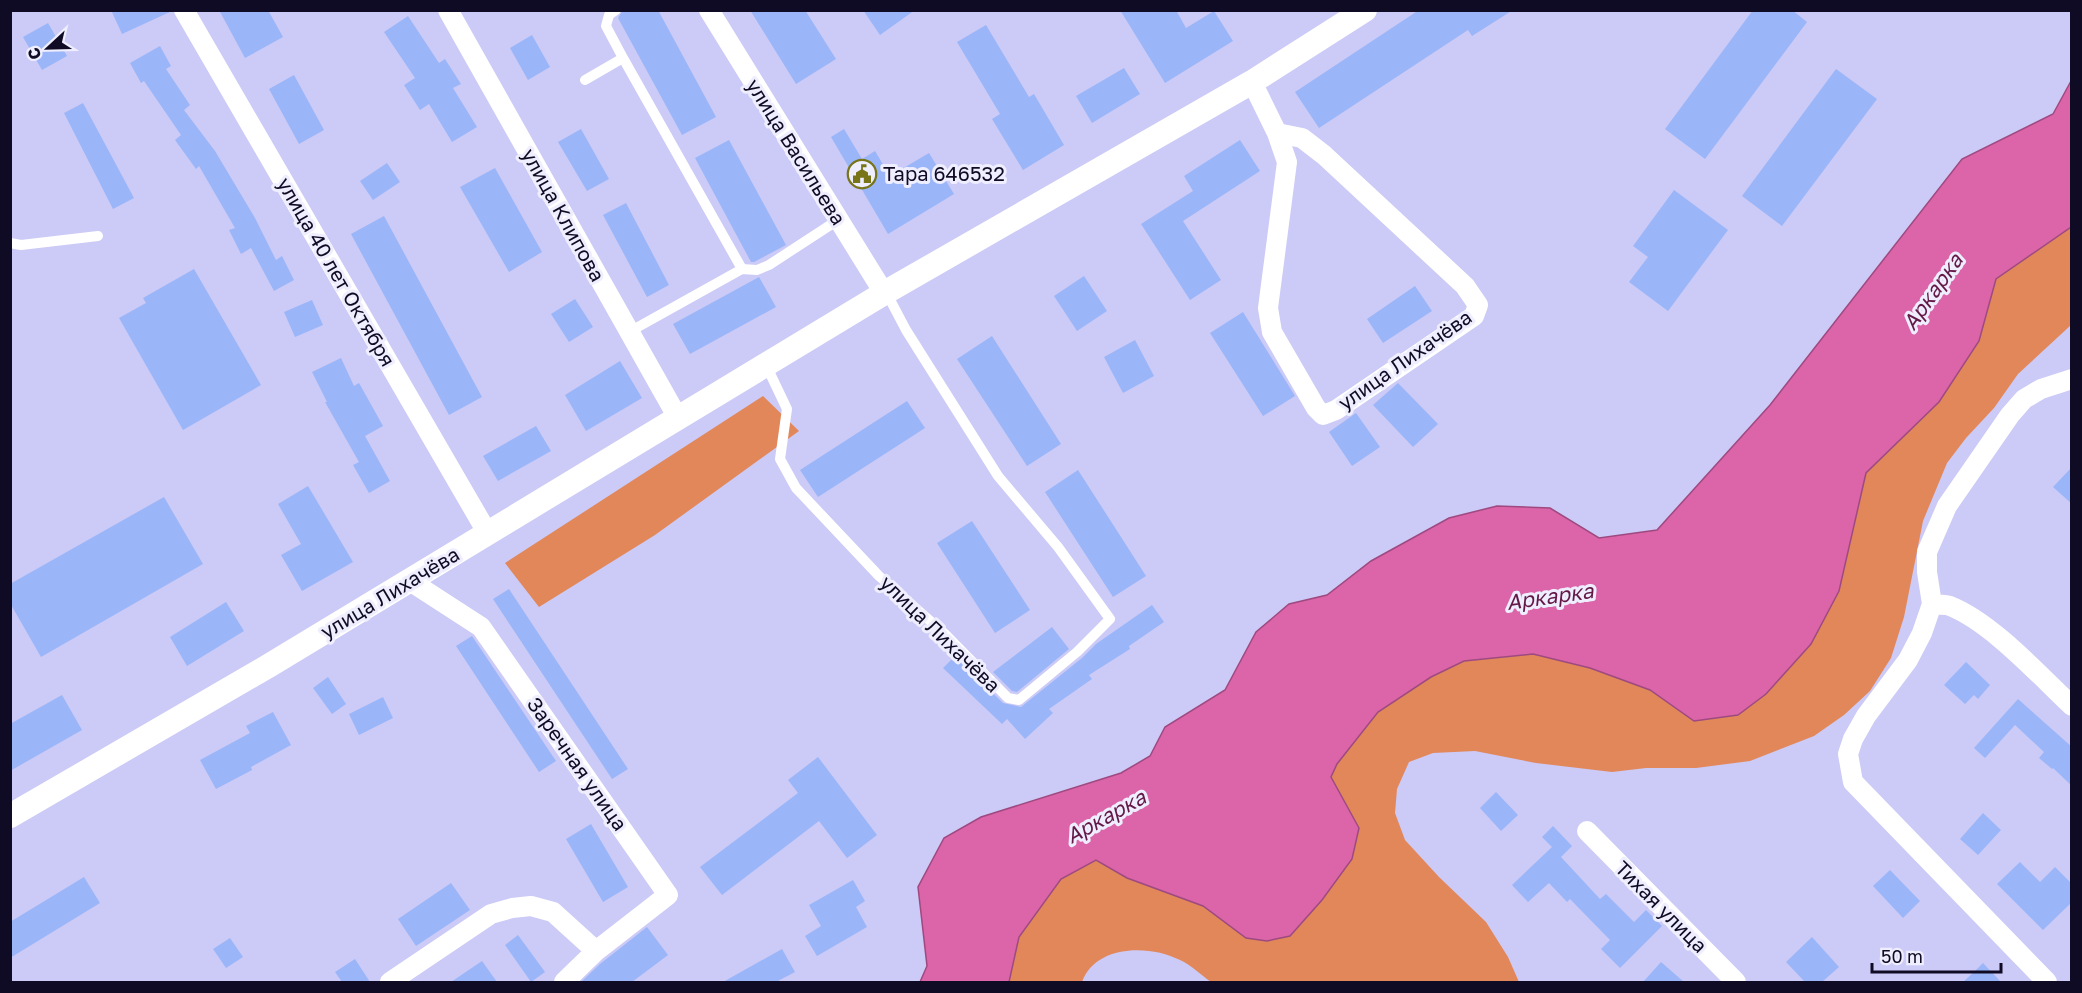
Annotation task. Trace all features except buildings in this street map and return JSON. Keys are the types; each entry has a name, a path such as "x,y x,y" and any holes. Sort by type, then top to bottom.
{"street":[{"name":"улица 40 лет Октября","path":"184,10 488,534"},
{"name":"улица Клипова","path":"448,10 678,418"},
{"name":"улица Васильева","path":"709,10 885,293"},
{"name":"улица Лихачёва","path":"10,816 270,665 885,293 1252,82 1365,10"},
{"name":"улица Лихачёва","path":"1252,82 1277,133 1287,162 1268,308 1272,332 1316,408 1323,414 1336,410 1474,316 1478,305 1465,286 1324,156 1302,138 1277,133"},
{"path":"2047,982 1853,782 1848,754 1853,739 1866,716 1908,660 1922,633 1932,604 1927,572 1927,552 1947,506 2010,415 2024,399 2041,389 2072,379"},
{"name":"Заречная улица","path":"410,581 481,627 669,895 596,951 564,982"},
{"path":"1932,604 1948,606 1975,621 2013,650 2072,706"},
{"name":"Тихая улица","path":"1587,831 1736,982"},
{"path":"390,982 491,914 512,908 531,906 553,912 596,951"}],"lane":[{"path":"616,10 609,15 606,26 742,269"},
{"path":"585,80 623,58"},
{"path":"629,332 742,269 757,270 769,265 838,220"},
{"path":"10,243 21,245 98,236"},
{"name":"улица Лихачёва","path":"766,365 787,409 780,459 796,488 879,576 945,634 1008,699 1019,700 1077,652 1110,619 1058,547 998,476 885,293"}],"shaded area":[{"path":"2071,227 2071,325 2018,374 1994,408 1947,463 1923,521 1904,617 1891,658 1870,691 1844,715 1814,736 1750,761 1696,768 1646,768 1612,772 1536,763 1475,751 1433,753 1409,762 1397,789 1395,813 1405,840 1439,877 1486,922 1508,957 1519,982 1211,982 1180,960 1153,951 1139,950 1124,951 1098,961 1082,982 1009,982 1019,937 1061,879 1096,860 1127,878 1203,906 1246,938 1290,936 1322,900 1352,859 1359,828 1330,777 1337,764 1378,712 1431,677 1464,661 1533,654 1590,668 1650,690 1694,721 1738,715 1766,694 1811,644 1839,591 1866,473 1939,402 1979,341 1996,279"},
{"path":"763,396 799,431 655,535 539,607 505,563"}],"water":[{"name":"Аркарка","path":"2071,81 2071,227 1996,279 1979,341 1939,402 1866,473 1839,591 1811,644 1766,694 1738,715 1694,721 1650,690 1590,668 1533,654 1464,661 1431,677 1378,712 1337,764 1331,777 1359,828 1352,859 1322,900 1290,936 1267,941 1246,938 1203,906 1127,878 1096,860 1061,879 1019,937 1009,982 920,982 927,966 918,887 944,838 981,817 1121,773 1150,756 1165,727 1225,690 1256,632 1289,604 1327,595 1371,561 1449,518 1497,506 1550,508 1599,538 1657,530 1770,405 1962,159 2053,114"}],"place":[{"name":"Тара 646532","path":"862,174"}]}
